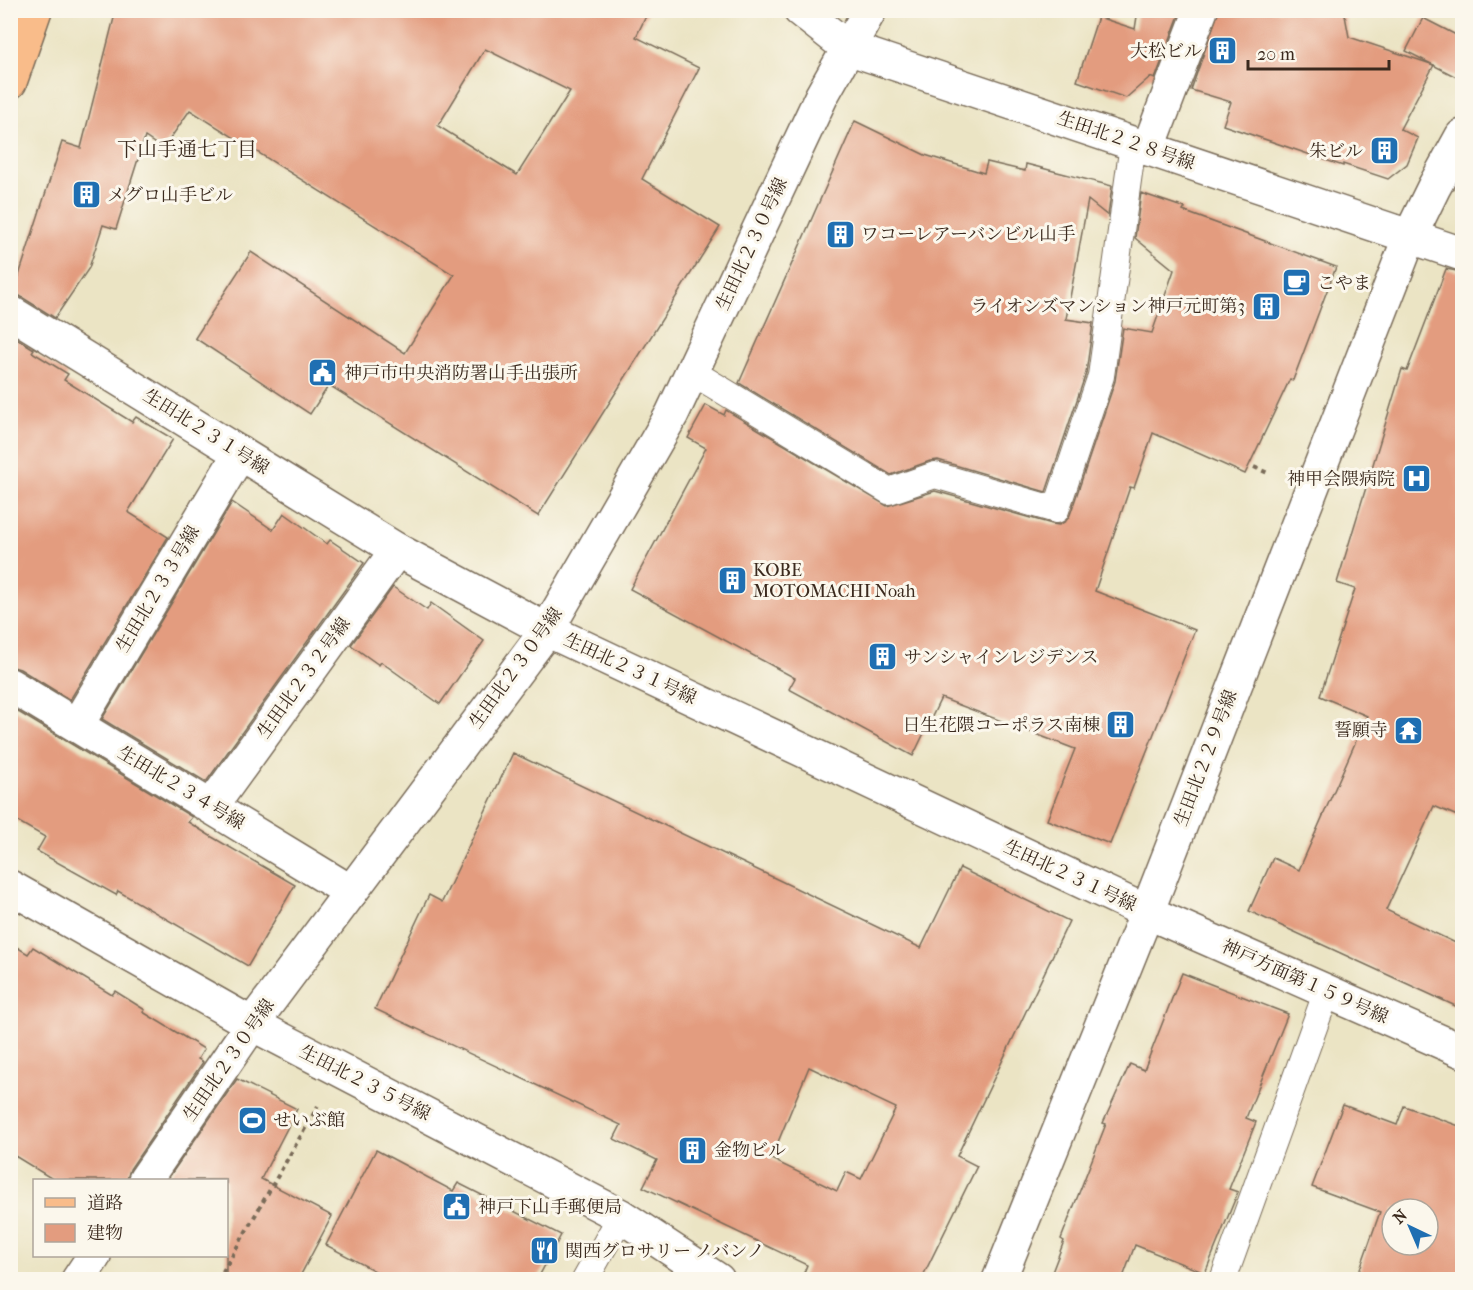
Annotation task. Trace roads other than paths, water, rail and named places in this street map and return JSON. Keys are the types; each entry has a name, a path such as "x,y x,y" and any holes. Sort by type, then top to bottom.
{"main road":[{"path":"10,82 35,10"}],"street":[{"name":"生田北２２８号線","path":"800,10 848,48 1462,254"},
{"name":"生田北２３０号線","path":"146,1179 252,1024 547,630 672,414 822,95 870,10"},
{"path":"1141,146 1201,10"},
{"name":"生田北２２９号線","path":"999,1280 1147,912 1410,236 1462,136"},
{"name":"生田北２３１号線","path":"10,312 397,550 547,630 1147,912"},
{"name":"生田北２３３号線","path":"77,725 240,453"},
{"name":"生田北２３２号線","path":"211,807 397,550"},
{"name":"生田北２３４号線","path":"10,685 351,892"},
{"name":"生田北２３５号線","path":"10,887 252,1024 621,1216 718,1280"},
{"name":"神戸方面第１５９号線","path":"1147,912 1462,1052"},
{"path":"78,1280 93,1257"}],"lane":[{"path":"692,372 889,491 935,475 1056,510 1101,376 1141,146"},
{"path":"1223,1280 1327,991"},
{"path":"585,1280 621,1216"}],"place":[{"name":"大松ビル","path":"1223,51"},
{"name":"朱ビル","path":"1384,151"},
{"name":"メグロ山手ビル","path":"86,195"},
{"name":"ワコーレアーバンビル山手","path":"840,234"},
{"name":"こやま","path":"1296,283"},
{"name":"ライオンズマンション神戸元町第3","path":"1266,306"},
{"name":"神戸市中央消防署山手出張所","path":"323,373"},
{"name":"神甲会隈病院","path":"1416,479"},
{"name":"KOBE MOTOMACHI Noah","path":"732,580"},
{"name":"サンシャインレジデンス","path":"883,657"},
{"name":"日生花隈コーポラス南棟","path":"1121,725"},
{"name":"誓願寺","path":"1409,730"},
{"name":"せいぶ館","path":"252,1120"},
{"name":"金物ビル","path":"693,1150"},
{"name":"神戸下山手郵便局","path":"457,1207"},
{"name":"関西グロサリー ノバンノ","path":"544,1251"}],"district":[{"name":"下山手通七丁目","path":"187,149"}]}
